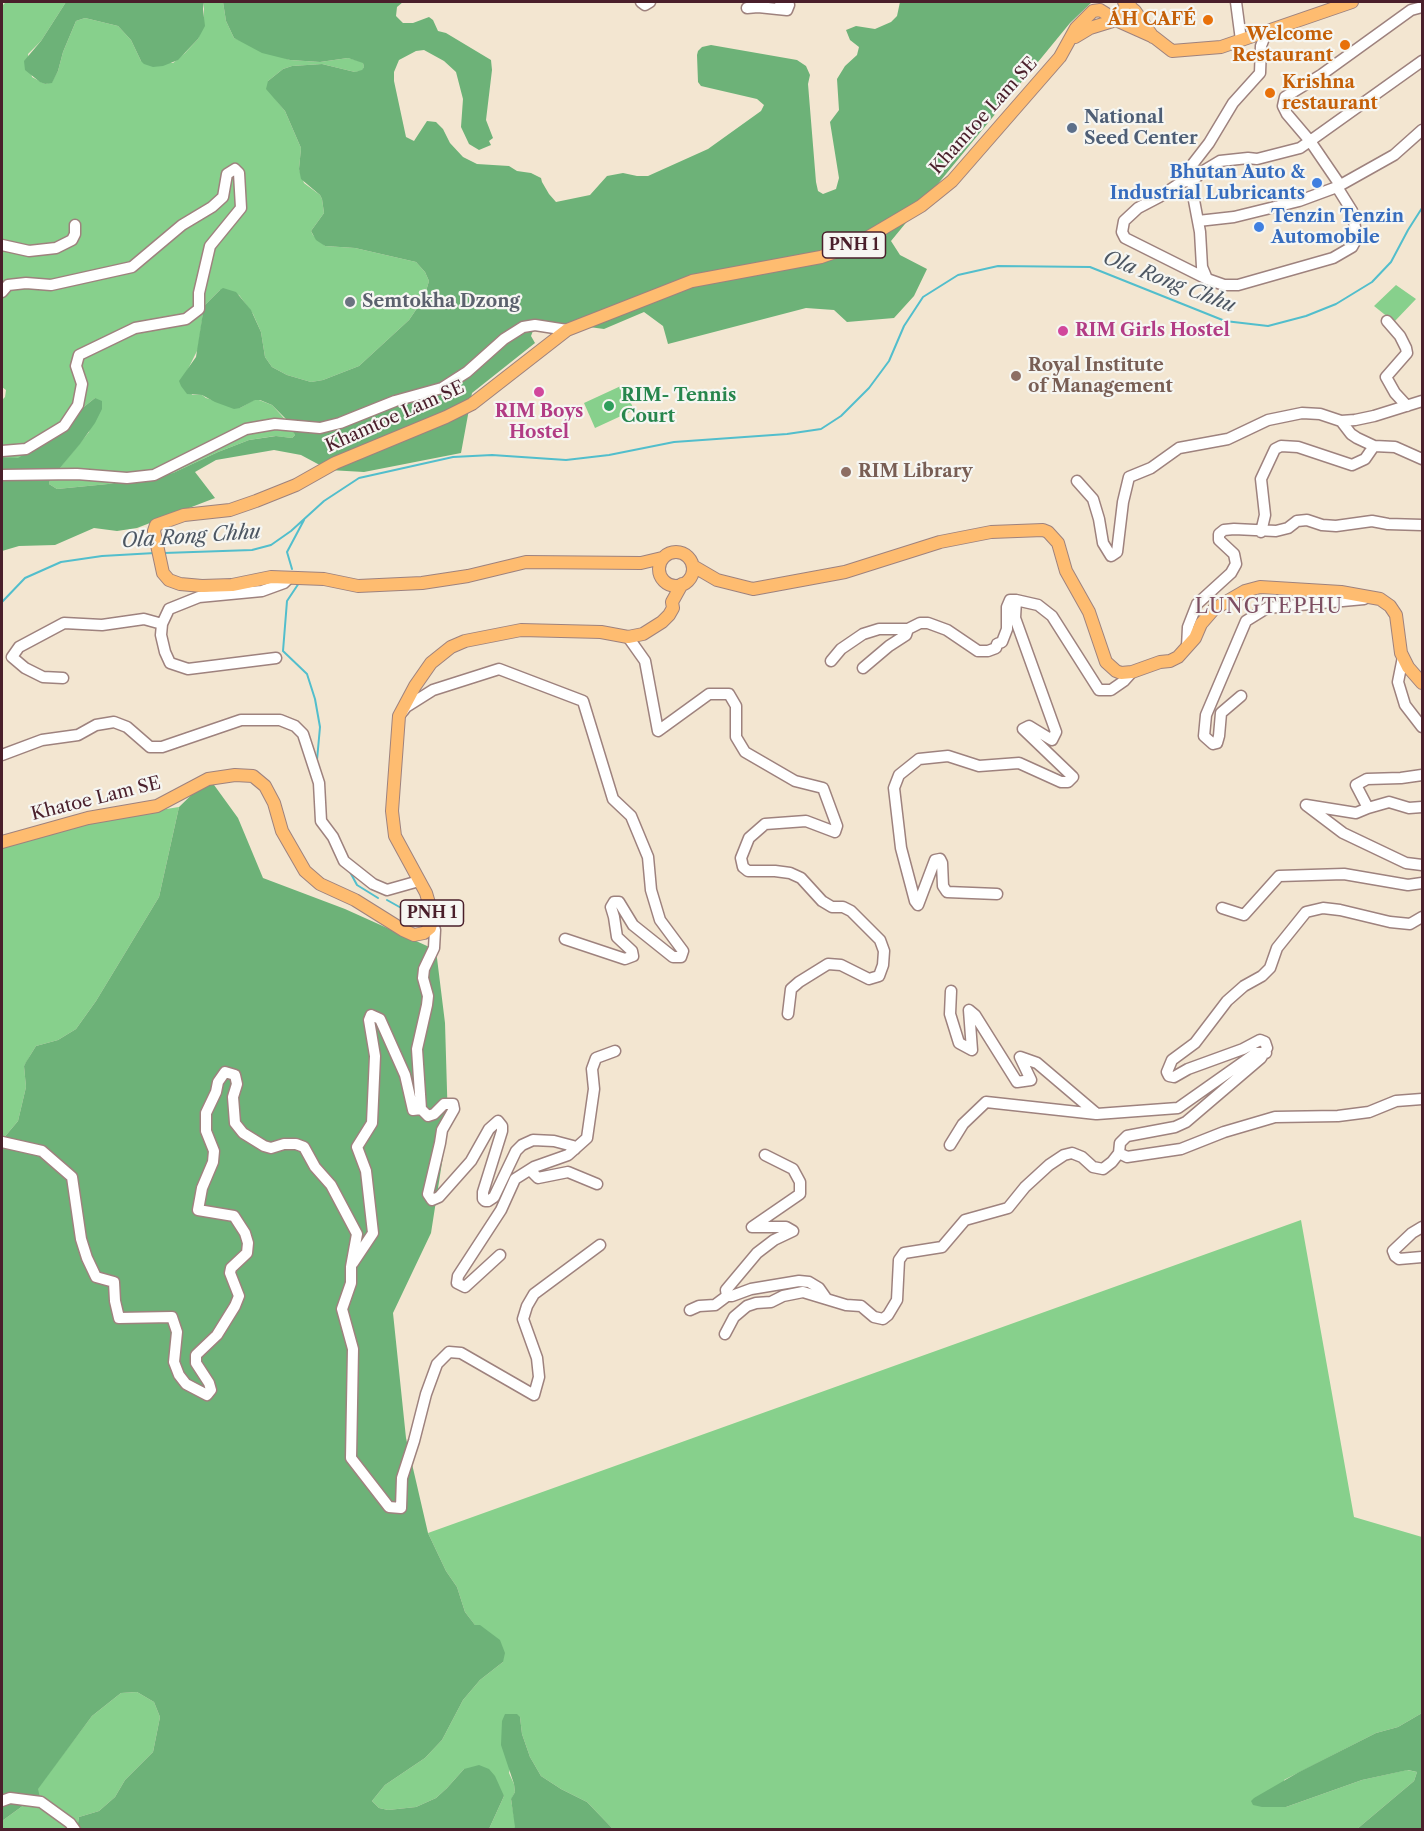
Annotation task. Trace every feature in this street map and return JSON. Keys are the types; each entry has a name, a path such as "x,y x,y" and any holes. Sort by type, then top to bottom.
{"main road":[{"path":"1104,6 1116,20 1154,38 1172,51 1209,49 1266,33 1352,2"},
{"path":"1116,20 1127,3 1154,38"},
{"name":"Khamtoe Lam SE","path":"662,558 641,563 526,562 468,576 422,583 357,586 324,579 271,577 232,585 202,586 180,584 169,580 163,573 154,531 156,525 184,515 230,510 266,497 296,485 335,463 446,417 472,404 567,330 692,281 821,257 855,245 921,206 952,181 1031,93 1060,57 1076,28 1093,11 1104,6"},
{"name":"Khamtoe Lam SE","path":"1071,40 1086,29 1116,20"},
{"path":"688,576 689,558 682,553 669,553 662,558 659,571 663,580 668,584 675,586 688,576 709,575 717,580 753,589 845,572 940,542 991,532 1043,530 1058,543 1066,571 1089,612 1106,662 1121,673 1132,672 1178,657 1214,609 1231,598 1254,588 1341,592 1380,599 1390,606 1396,615 1403,657 1408,668 1422,683"},
{"name":"Khamtoe Lam SE","path":"641,563 659,571"},
{"name":"PNH 1","path":"433,923 429,904 419,881 395,837 392,811 399,716 415,686 431,663 451,647 465,641 521,630 628,636 643,634 662,622 673,608 672,603 688,576"},
{"path":"668,584 672,603"},
{"name":"Khatoe Lam SE","path":"2,842 88,818 158,806 208,779 235,775 253,776 265,786 274,803 282,831 294,854 305,871 320,884 355,900 414,935 424,933 433,923"}],"street":[{"path":"640,2 645,5 650,2"},
{"path":"747,8 786,10 789,5 780,2"},
{"path":"1236,2 1241,40"},
{"path":"1422,7 1411,10 1321,75 1285,97 1283,106 1287,114 1310,141 1338,182 1337,187 1352,211 1357,238 1352,247 1333,258 1238,285 1224,285 1207,279 1125,238 1122,232 1124,222 1138,208 1182,182 1193,180 1220,161 1257,159 1300,148 1310,141 1422,61"},
{"path":"1207,279 1202,267 1193,195 1193,162 1209,143 1233,103 1260,73 1261,46 1266,33"},
{"path":"1198,221 1234,217 1299,201 1337,187 1394,155 1422,130"},
{"path":"2,292 8,285 27,283 51,285 132,267 182,225 212,207 223,197 227,174 235,169 238,173 241,208 210,246 200,285 199,309 186,319 135,328 79,355 75,366 82,384 78,405 64,426 26,449 2,452"},
{"path":"2,245 29,250 56,248 72,240 75,225"},
{"path":"1387,321 1400,336 1407,353 1386,377 1395,393 1407,406"},
{"path":"2,475 77,474 127,478 154,475 246,429 275,424 320,428 340,423 395,401 442,388 467,372 504,339 524,327 536,326 567,330"},
{"path":"1077,481 1093,499 1103,543 1111,556 1117,552 1123,502 1129,477 1151,468 1179,448 1228,439 1268,420 1302,413 1320,414 1341,421 1374,416 1422,401"},
{"path":"1341,421 1351,434 1374,446 1395,447 1422,459"},
{"path":"1261,532 1265,515 1261,479 1275,450 1281,446 1298,447 1352,465 1365,459 1374,446"},
{"path":"1187,647 1188,627 1197,604 1231,573 1236,564 1234,554 1220,541 1219,534 1226,529 1276,531 1288,528 1297,521 1307,520 1329,526 1372,521 1422,525"},
{"path":"276,658 188,669 170,663 163,644 162,624 169,609 199,597 262,591 284,583 289,578"},
{"path":"1241,696 1221,713 1219,736 1217,743 1213,744 1204,736 1206,715 1246,621 1267,608 1373,597"},
{"path":"831,661 841,649 863,634 879,629 908,629 920,623 928,623 948,630 978,651 988,651 996,648 997,644 1002,642 1006,629 1007,607 1010,600 1016,600 1038,604 1053,616 1099,690 1111,690 1132,672"},
{"path":"997,894 947,892 943,886 942,863 939,859 935,860 918,905 901,849 894,788 899,775 919,759 948,756 979,766 1019,763 1061,782 1068,782 1073,777 1023,729 1029,726 1052,740 1056,732 1015,618 1016,600"},
{"path":"63,678 43,676 25,668 12,657 19,647 64,623 102,625 144,619 162,624"},
{"path":"863,668 906,635 908,629"},
{"path":"628,636 645,661 658,731 709,694 729,694 736,706 736,737 745,752 795,781 823,788 837,826 835,832 806,821 765,824 749,838 741,858 743,867 748,871 790,873 801,878 822,901 832,907 843,907 851,911 880,940 884,951 884,965 879,976 869,979 841,965 828,964 791,989 788,1014"},
{"path":"1403,657 1398,682 1405,705 1422,727"},
{"path":"399,716 406,707 433,690 500,669 583,701 613,799 631,816 648,857 651,890 660,920 683,951 681,957 673,957 633,925 619,902 614,902 611,907 615,917 617,937 632,951 633,956 625,959 565,939"},
{"path":"2,755 42,740 78,735 96,725 114,722 127,727 150,747 162,747 241,720 280,720 295,726 303,734 319,783 321,820 333,837 344,861 373,884 387,890 419,881"},
{"path":"1368,808 1356,785 1367,778 1422,776"},
{"path":"1422,807 1409,808 1389,802 1356,813 1306,806 1343,833 1406,863 1422,865"},
{"path":"1222,908 1244,915 1279,876 1344,874 1408,885 1422,883"},
{"path":"725,1334 734,1317 747,1306 771,1302 783,1296 802,1292 846,1305 861,1306 874,1317 883,1319 897,1300 899,1260 903,1254 942,1247 965,1220 1008,1208 1025,1187 1064,1155 1072,1153 1082,1157 1093,1167 1103,1169 1119,1153 1120,1143 1127,1136 1175,1127 1186,1122 1266,1053 1265,1042 1256,1041 1243,1049 1188,1069 1174,1077 1169,1076 1167,1072 1172,1060 1195,1043 1227,1001 1270,968 1277,948 1306,912 1323,908 1410,924 1422,917"},
{"path":"433,923 434,948 424,969 423,978 428,996 427,1005 417,1049 421,1109 428,1116 434,1114 444,1104 453,1104 454,1109 442,1130 428,1194 432,1200 439,1197 471,1161 489,1129 498,1121 502,1131 483,1192 485,1201 494,1197 516,1151 522,1145 533,1140 573,1146 575,1149"},
{"path":"951,992 950,1014 959,1043 972,1050 969,1010 975,1015 1017,1082 1031,1080 1020,1057 1036,1063 1096,1114"},
{"path":"351,1268 373,1233 366,1171 357,1147 372,1123 375,1056 369,1020 371,1015 380,1019 405,1075 413,1110 421,1109"},
{"path":"500,1255 465,1287 457,1284 458,1276 501,1210 515,1179 534,1167 568,1155 587,1138 594,1089 592,1069 596,1058 615,1051"},
{"path":"950,1145 963,1124 986,1102 1096,1114 1178,1108 1256,1053 1266,1053"},
{"path":"2,1142 42,1151 72,1177 81,1239 87,1258 96,1277 114,1282 119,1318 172,1317 177,1332 174,1362 179,1375 186,1384 207,1395 211,1390 196,1363 196,1355 217,1335 235,1306 239,1296 230,1273 231,1268 247,1253 248,1243 245,1233 234,1216 198,1210 202,1188 213,1162 214,1151 206,1131 206,1113 218,1082 225,1072 235,1075 237,1084 233,1097 235,1123 243,1133 264,1146 272,1148 284,1144 296,1144 304,1147 315,1167 331,1185 357,1234 351,1268 351,1283 342,1309 353,1348 351,1458 389,1507 401,1508 402,1478 437,1364 449,1352 461,1353 534,1395 539,1377 537,1358 523,1318 527,1306 534,1294 600,1245"},
{"path":"1119,1153 1126,1157 1181,1149 1224,1132 1275,1117 1338,1116 1369,1112 1396,1101 1422,1099"},
{"path":"727,1296 726,1290 757,1253 774,1240 793,1231 786,1227 752,1227 800,1194 800,1182 793,1169 765,1155"},
{"path":"534,1167 532,1172 538,1178 568,1172 597,1184"},
{"path":"1422,1227 1393,1251 1399,1259 1422,1257"},
{"path":"690,1310 699,1306 715,1305 727,1296 751,1289 799,1281 808,1282 819,1288 826,1298"},
{"path":"2,1801 10,1798 41,1802 75,1830"}],"green space":[{"path":"6,2 66,2 41,41 28,54 32,77 45,84 52,82 58,71 76,21 85,18 118,26 131,40 141,61 173,63 198,39 204,23 204,2 223,2 226,21 234,38 290,60 320,62 348,58 363,62 362,71 355,72 322,64 292,66 283,69 268,81 276,100 285,111 301,148 299,169 304,183 322,199 324,213 311,231 313,235 325,246 355,248 416,262 429,281 424,298 409,320 359,366 323,380 311,382 287,375 272,367 265,357 261,332 253,314 239,295 220,290 204,306 198,349 186,373 192,395 202,395 240,408 254,400 272,405 292,427 295,435 292,438 275,436 249,440 173,473 108,484 57,489 49,484 50,480 89,432 95,398 56,435 18,459 2,457 2,400 6,390 2,387 2,6"},
{"path":"66,2 204,2 205,26 198,39 178,60 153,67 141,61 131,40 118,26 85,18 76,21 58,71 52,83 45,84 25,70 24,61 41,41"},
{"path":"223,2 403,2 397,7 396,16 403,23 413,23 429,17 438,31 446,33 491,60 492,70 486,120 493,138 489,141 491,145 479,150 469,144 461,127 463,99 456,72 444,61 424,50 416,51 399,60 394,72 406,137 414,141 427,121 436,122 463,157 477,164 509,166 517,171 531,173 541,178 556,202 590,195 607,176 623,173 648,176 708,149 761,111 764,105 757,99 701,86 698,82 697,55 702,47 711,45 797,60 806,66 810,75 808,84 816,182 818,191 823,194 836,189 839,178 830,122 839,110 837,79 845,66 857,55 859,47 850,40 846,30 856,26 875,29 891,22 897,16 900,2 1092,2 1070,23 891,241 900,255 927,269 914,296 894,318 847,322 834,310 806,308 668,344 663,326 644,312 604,329 537,320 531,336 535,343 472,393 461,453 364,472 329,470 301,455 274,450 216,460 195,472 215,498 137,528 117,531 94,528 55,545 19,546 2,551 2,457 18,458 56,435 95,398 102,401 102,409 80,444 50,480 49,484 57,489 108,484 173,473 249,440 276,436 292,438 295,435 286,419 272,405 255,400 234,409 202,395 187,394 181,386 179,381 196,357 204,306 223,288 236,292 251,310 261,332 265,357 272,367 287,375 311,382 323,380 359,366 409,320 424,298 429,281 416,262 355,248 325,246 316,240 311,231 324,213 322,199 301,179 299,169 301,148 285,111 266,89 268,81 283,69 292,66 322,64 355,72 362,70 363,63 348,58 320,62 290,60 262,53 234,38 226,21"},
{"path":"1396,285 1416,299 1394,322 1374,306"},
{"name":"RIM- Tennis Court","path":"623,385 634,410 595,428 584,403"},
{"path":"209,778 238,818 263,878 345,909 436,950 445,1023 448,1124 431,1233 393,1313 406,1438 428,1533 446,1571 457,1587 465,1612 475,1625 480,1625 500,1640 505,1653 503,1662 480,1680 463,1700 442,1740 425,1758 385,1785 372,1801 379,1808 388,1810 416,1807 436,1798 464,1769 479,1765 489,1769 495,1776 504,1796 489,1829 77,1829 79,1817 99,1811 115,1797 125,1780 153,1752 160,1717 154,1702 137,1692 121,1693 92,1716 38,1789 41,1802 24,1805 2,1821 2,1140 18,1121 26,1087 24,1066 26,1062 36,1046 58,1040 76,1029 96,1001 159,897 179,807"},
{"path":"179,807 159,897 96,1001 76,1029 58,1040 36,1046 24,1066 26,1087 18,1121 2,1140 2,835"},
{"path":"1301,1220 1354,1517 1422,1537 1422,1713 1398,1727 1376,1733 1284,1780 1286,1807 1362,1780 1407,1770 1417,1772 1414,1781 1357,1829 613,1829 587,1802 541,1776 530,1757 522,1734 520,1717 509,1773 515,1792 511,1800 516,1827 514,1829 489,1829 504,1796 464,1769 436,1798 416,1807 388,1810 379,1808 372,1801 385,1785 425,1758 442,1740 463,1700 480,1680 503,1662 465,1612 457,1587 446,1571 428,1533"},
{"path":"137,1692 154,1702 160,1717 153,1752 125,1780 115,1797 99,1811 79,1817 77,1829 2,1830 2,1821 24,1805 92,1716 121,1693"},
{"path":"1422,1713 1422,1829 1357,1829 1414,1781 1417,1772 1408,1770 1362,1780 1286,1807 1253,1805 1251,1801 1254,1798 1299,1772 1376,1733 1398,1727"},
{"path":"505,1714 517,1714 520,1717 522,1734 530,1757 541,1776 587,1802 613,1829 514,1829 511,1799 515,1792 514,1784 501,1745 502,1721"}],"waterway":[{"name":"Ola Rong Chhu","path":"164,553 252,550 271,545 291,531 324,501 359,478 453,457 492,455 566,460 609,455 674,442 787,434 821,429 841,416 869,388 889,361 904,326 923,297 958,275 998,266 1090,267 1225,321 1268,326 1306,316 1336,304 1372,282 1391,262 1422,208"},
{"path":"292,569 287,552 304,520"},
{"name":"Ola Rong Chhu","path":"2,602 25,578 61,562 102,556 155,553"},
{"path":"299,583 287,601 283,651 307,674 315,699 320,727 317,760"},
{"path":"350,872 357,885 378,898"},
{"path":"387,900 428,923"}],"place":[{"name":"ÁH CAFÉ","path":"1208,20"},
{"name":"Welcome Restaurant","path":"1345,45"},
{"name":"Krishna restaurant","path":"1270,93"},
{"name":"National Seed Center","path":"1072,128"},
{"name":"Bhutan Auto & Industrial Lubricants","path":"1317,183"},
{"name":"Tenzin Tenzin Automobile","path":"1259,227"},
{"name":"Semtokha Dzong","path":"350,302"},
{"name":"RIM Girls Hostel","path":"1063,331"},
{"name":"Royal Institute of Management","path":"1016,376"},
{"name":"RIM Boys Hostel","path":"539,392"},
{"name":"RIM- Tennis Court","path":"609,406"},
{"name":"RIM Library","path":"846,472"}],"district":[{"name":"LUNGTEPHU","path":"1269,607"}]}
